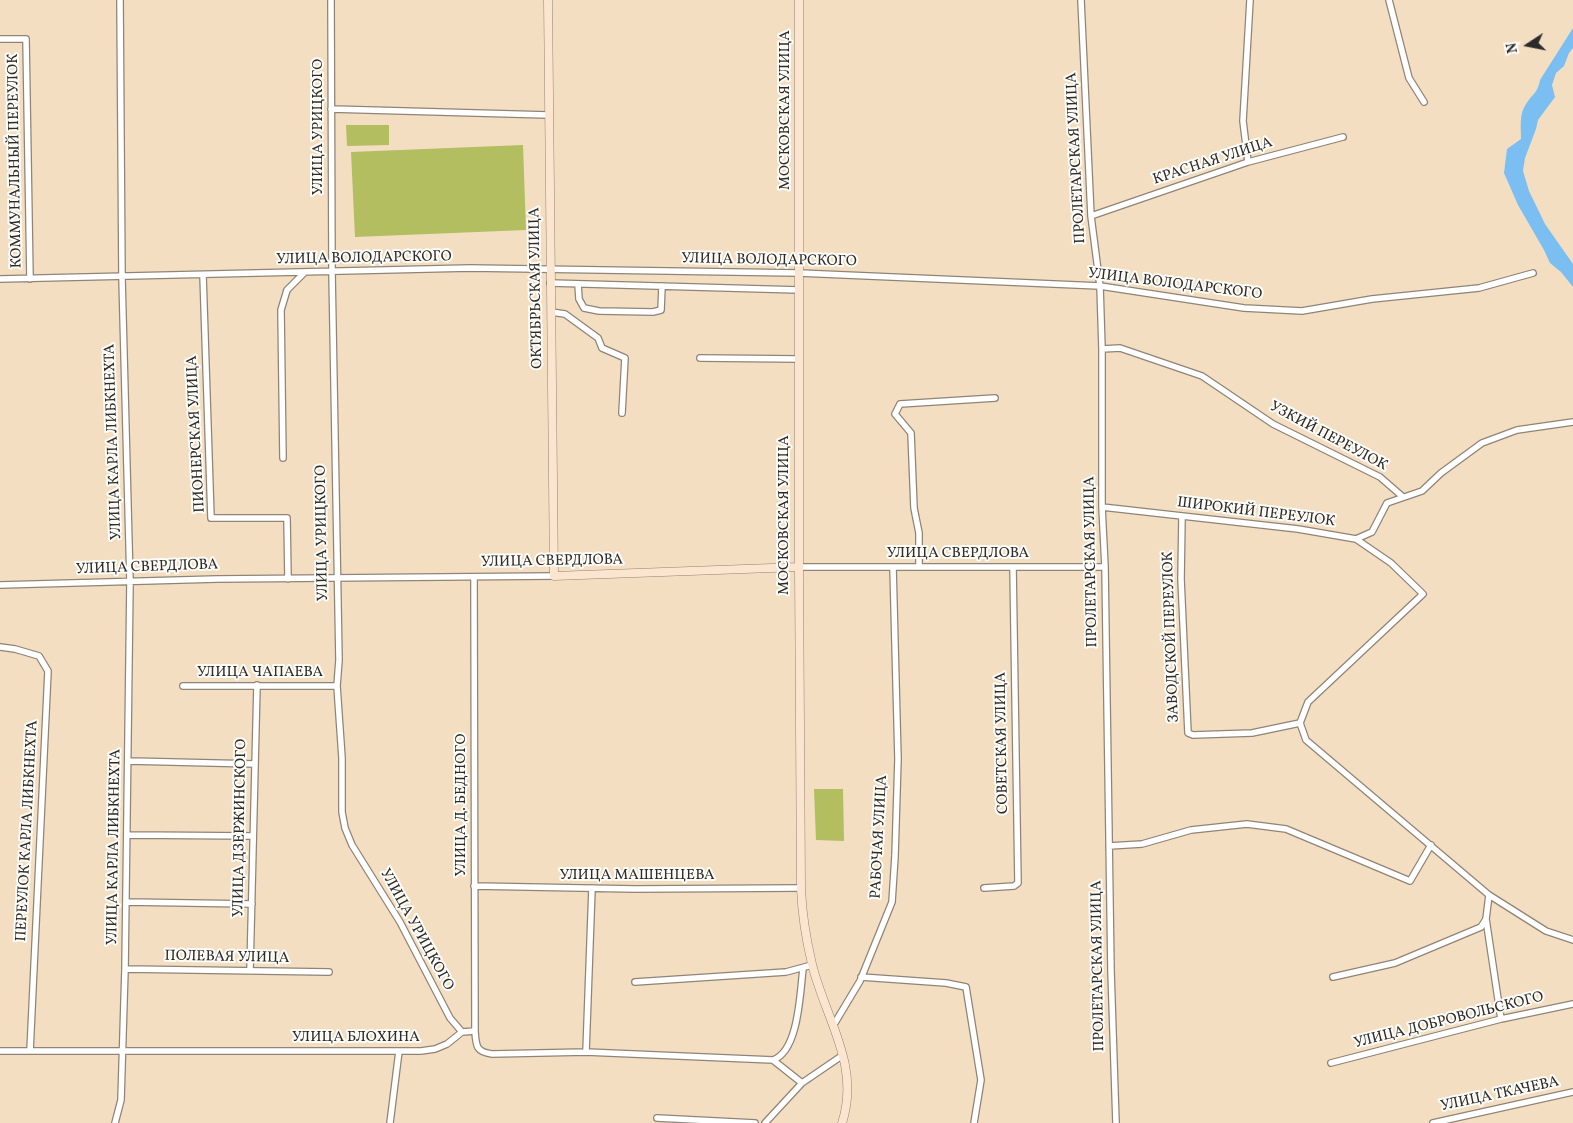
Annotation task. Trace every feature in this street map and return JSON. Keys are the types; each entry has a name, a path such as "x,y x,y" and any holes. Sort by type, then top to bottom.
{"main road":[{"name":"ОКТЯБРЬСКАЯ УЛИЦА","path":"548,0 554,576"},
{"name":"МОСКОВСКАЯ УЛИЦА","path":"800,0 799,567 801,888 804,924 812,965 833,1026"},
{"name":"УЛИЦА СВЕРДЛОВА","path":"554,576 799,567"},
{"path":"833,1026 843,1055 848,1082 848,1095 842,1123"}],"street":[{"name":"УЛИЦА КАРЛА ЛИБКНЕХТА","path":"115,1123 120,1100 125,968 130,582 122,278 120,0"},
{"name":"УЛИЦА УРИЦКОГО","path":"331,0 337,686 342,758 342,812 345,828 352,845 400,922 450,1018 462,1032"},
{"name":"ПРОЛЕТАРСКАЯ УЛИЦА","path":"1081,0 1092,216 1100,286 1102,349 1102,507 1105,567 1116,1123"},
{"path":"1248,162 1243,121 1250,0"},
{"path":"1389,0 1409,78 1424,102"},
{"name":"КОММУНАЛЬНЫЙ ПЕРЕУЛОК","path":"0,39 26,40 30,279"},
{"path":"331,108 548,115"},
{"name":"КРАСНАЯ УЛИЦА","path":"1092,216 1248,162 1343,137"},
{"name":"УЛИЦА ВОЛОДАРСКОГО","path":"0,279 122,278 470,268 799,274 1100,286 1244,308 1302,311 1372,299 1479,288 1532,273"},
{"path":"283,458 281,310 287,290 304,273"},
{"name":"ПИОНЕРСКАЯ УЛИЦА","path":"203,275 211,518 287,518 288,579"},
{"path":"550,283 799,290"},
{"path":"578,284 579,299 584,308 599,311 653,312 661,310 662,286"},
{"path":"551,312 565,314 598,338 602,348 625,358 622,413"},
{"name":"УЗКИЙ ПЕРЕУЛОК","path":"1102,349 1120,348 1202,376 1272,424 1380,477 1404,497"},
{"path":"700,358 799,359"},
{"path":"919,567 919,533 914,508 910,433 895,414 900,404 995,398"},
{"path":"1356,539 1372,532 1387,503 1422,491 1441,473 1482,443 1517,430 1573,422"},
{"name":"ШИРОКИЙ ПЕРЕУЛОК","path":"1102,507 1298,529 1356,539"},
{"name":"ЗАВОДСКОЙ ПЕРЕУЛОК","path":"1182,516 1182,579 1188,733 1193,736 1252,733 1300,723"},
{"path":"1356,539 1391,562 1423,594 1308,702 1300,723 1306,740 1489,895 1546,932 1573,940"},
{"name":"УЛИЦА СВЕРДЛОВА","path":"799,567 1105,567"},
{"name":"РАБОЧАЯ УЛИЦА","path":"833,1026 862,977 892,902 898,759 893,567"},
{"name":"СОВЕТСКАЯ УЛИЦА","path":"984,888 1014,886 1018,883 1013,567"},
{"name":"УЛИЦА СВЕРДЛОВА","path":"0,585 554,576"},
{"name":"УЛИЦА Д. БЕДНОГО","path":"474,578 475,1032"},
{"name":"ПЕРЕУЛОК КАРЛА ЛИБКНЕХТА","path":"0,647 15,648 39,656 48,671 30,1051"},
{"name":"УЛИЦА ДЗЕРЖИНСКОГО","path":"250,970 256,685"},
{"name":"УЛИЦА ЧАПАЕВА","path":"183,686 337,686"},
{"path":"128,761 255,764"},
{"path":"1110,846 1142,844 1192,830 1247,824 1286,829 1410,881 1431,845"},
{"path":"128,835 253,836"},
{"name":"УЛИЦА МАШЕНЦЕВА","path":"474,886 801,888"},
{"path":"586,1052 592,888"},
{"path":"1489,895 1486,919 1501,1019"},
{"path":"126,902 252,904"},
{"path":"1333,977 1395,963 1481,927 1486,919"},
{"path":"635,982 786,972 803,969 812,965"},
{"name":"ПОЛЕВАЯ УЛИЦА","path":"125,968 329,972"},
{"path":"462,1032 475,1032 478,1049 492,1054 586,1052 773,1060 784,1052 796,1026 803,969"},
{"path":"862,977 938,982 966,987 981,1080 974,1123"},
{"name":"УЛИЦА ДОБРОВОЛЬСКОГО","path":"1331,1062 1501,1019 1573,1004"},
{"name":"УЛИЦА БЛОХИНА","path":"0,1051 421,1051 435,1049 447,1044 462,1032"},
{"path":"390,1123 399,1051"},
{"path":"765,1123 802,1083 843,1055"},
{"path":"773,1060 802,1083"},
{"name":"УЛИЦА ТКАЧЕВА","path":"1433,1123 1573,1092"},
{"path":"657,1118 755,1123"}],"green space":[{"path":"346,125 389,125 389,145 347,146"},
{"path":"523,145 526,230 355,237 351,152"},
{"path":"814,789 843,789 844,841 816,840"}],"water":[{"path":"1573,28 1573,48 1564,66 1556,73 1552,85 1555,97 1538,120 1525,158 1523,171 1529,191 1545,224 1573,264 1573,287 1561,272 1550,263 1518,205 1504,173 1507,149 1521,139 1522,112"}]}
